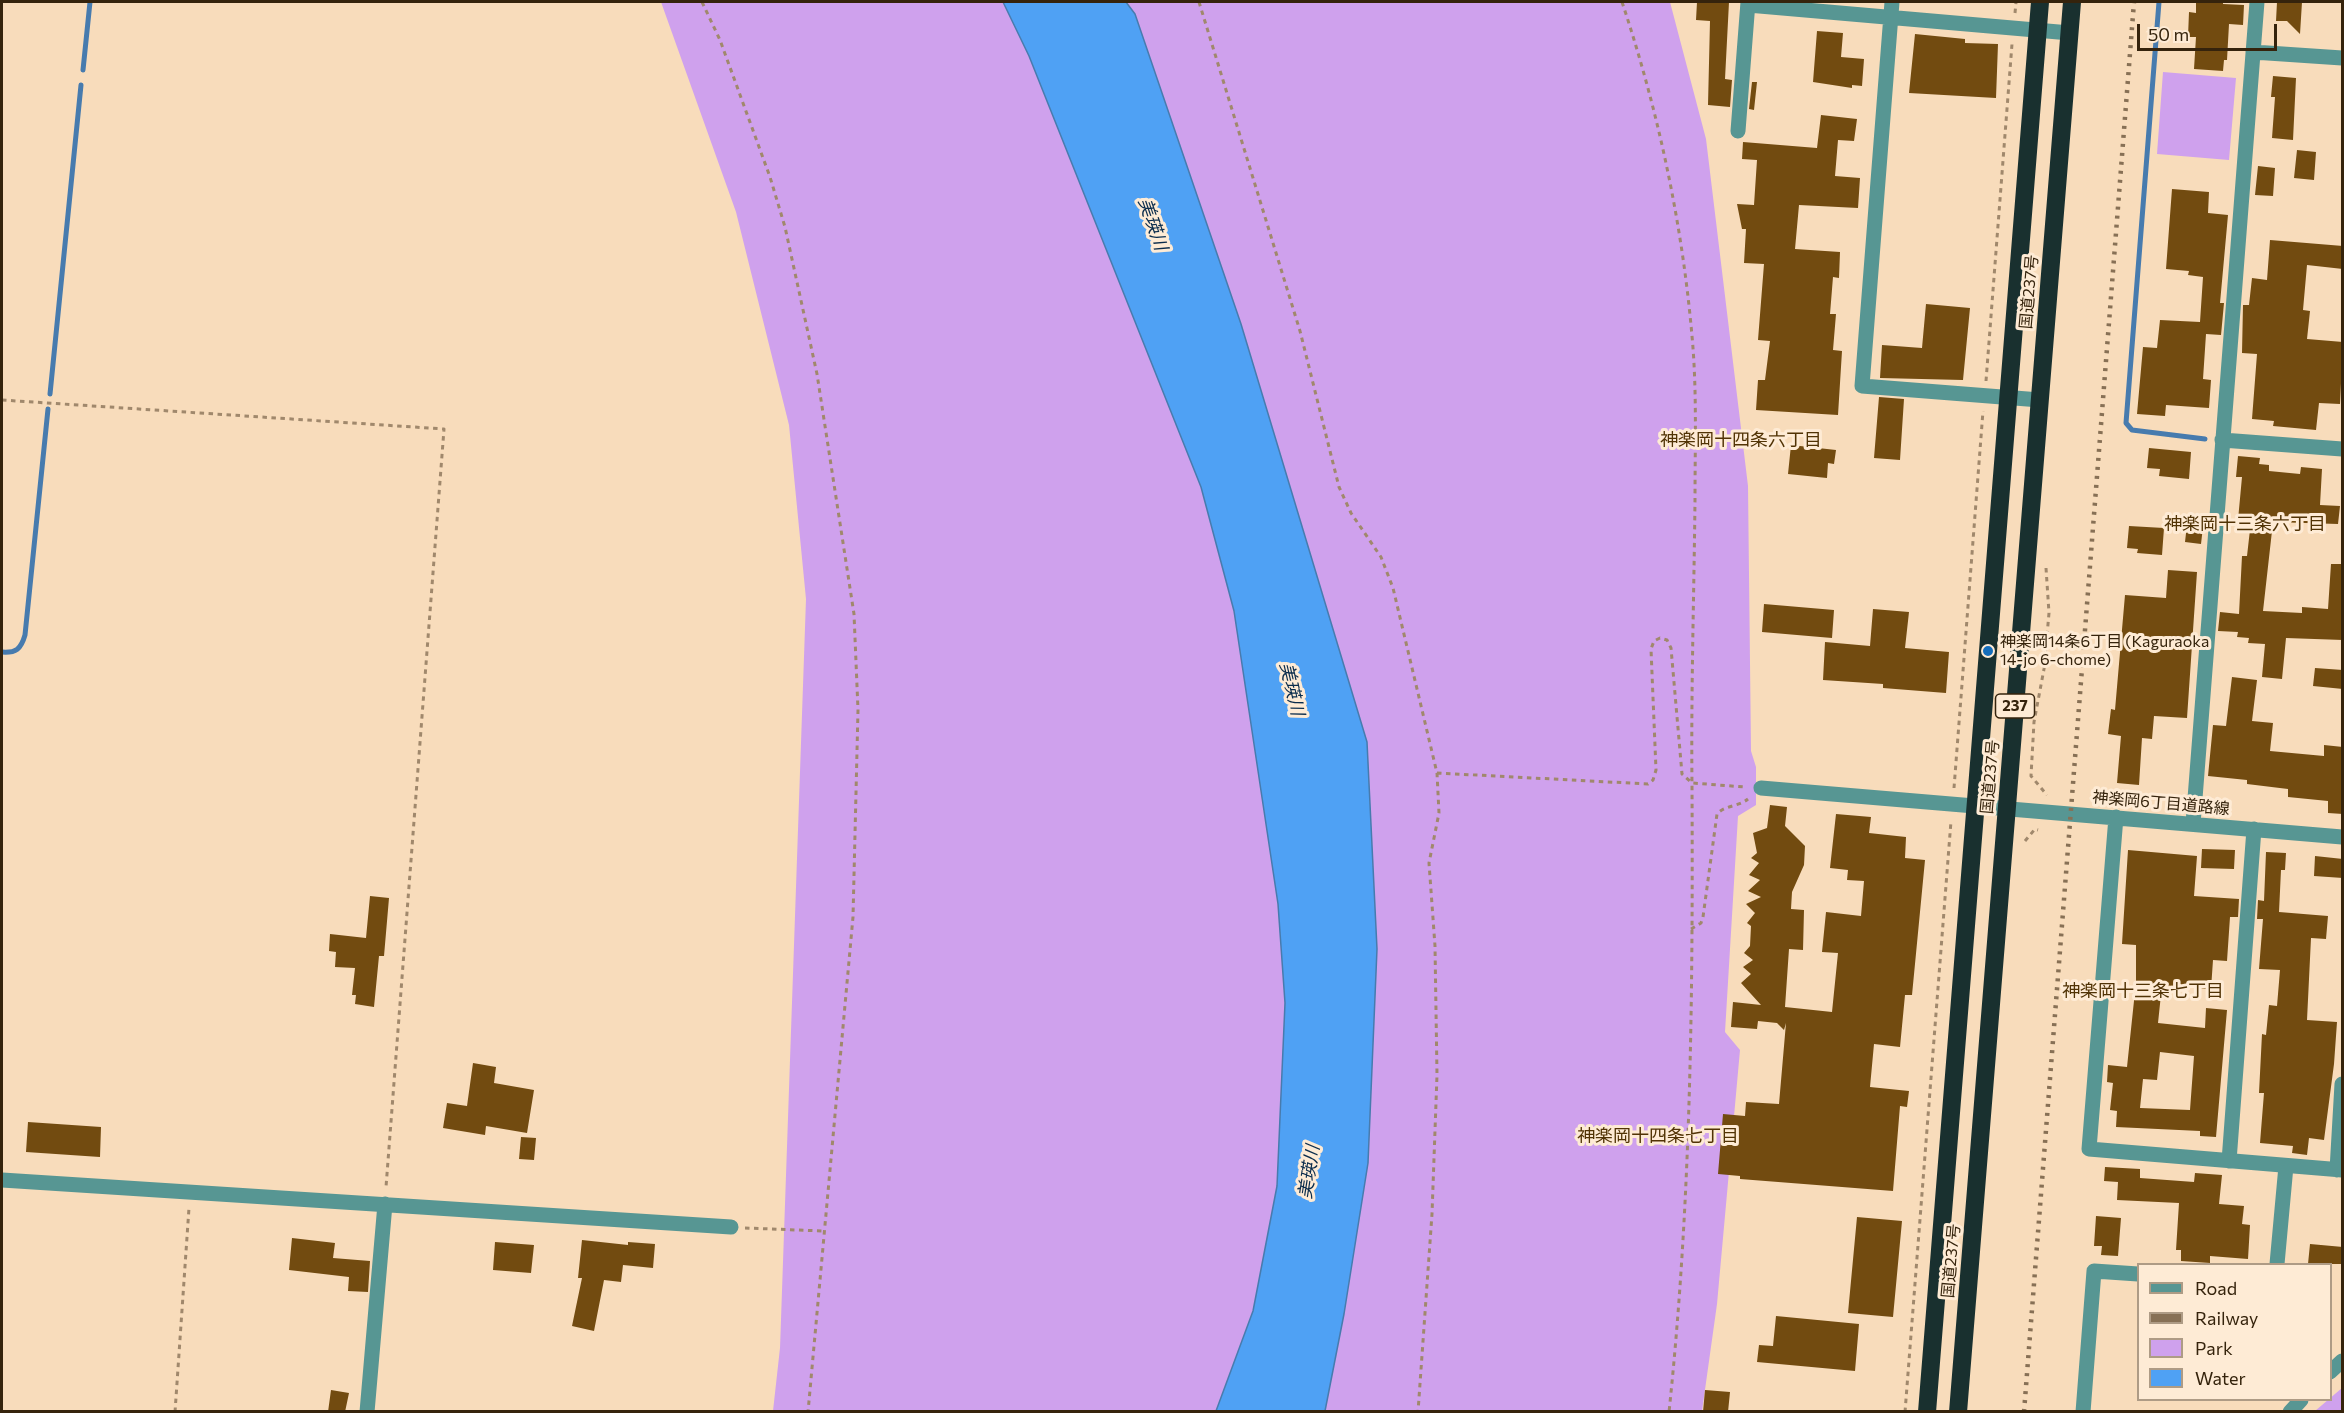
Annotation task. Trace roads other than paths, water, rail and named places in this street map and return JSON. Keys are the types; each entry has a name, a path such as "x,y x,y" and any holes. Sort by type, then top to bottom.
{"highway":[{"name":"国道237号","path":"1927,1412 2040,2"},
{"name":"国道237号","path":"1958,1412 2072,2"},
{"path":"1960,1011 1990,1013"}],"street":[{"path":"1892,2 1862,386 2040,400"},
{"path":"2193,824 2257,2"},
{"path":"1738,131 1748,3 2070,33"},
{"path":"2253,52 2343,58"},
{"path":"2222,440 2343,448"},
{"name":"神楽岡6丁目道路線","path":"1761,788 2343,837"},
{"path":"2116,817 2089,1149 2340,1170 2343,1084"},
{"path":"2229,1161 2254,829"},
{"path":"2277,1263 2286,1166"},
{"path":"2,1180 190,1194 385,1204 731,1227"},
{"path":"366,1412 385,1204"},
{"path":"2083,1412 2094,1270 2137,1274"}],"water":[{"name":"美瑛川","path":"1003,2 1126,2 1135,14 1241,324 1367,742 1377,949 1368,1163 1344,1314 1325,1411 1216,1411 1253,1311 1277,1186 1285,1003 1278,904 1234,611 1201,487 1029,56"}],"waterway":[{"path":"83,70 90,2"},
{"path":"2159,2 2126,423 2132,430 2205,439"},
{"path":"50,394 81,85"},
{"path":"2,652 17,649 22,644 25,635 48,409"}],"railway":[{"path":"2024,1412 2134,2"}],"place":[{"name":"神楽岡14条6丁目 (Kaguraoka 14-jo 6-chome)","path":"1988,651"}],"district":[{"name":"神楽岡十四条六丁目","path":"1741,440"},
{"name":"神楽岡十三条六丁目","path":"2245,524"},
{"name":"神楽岡十三条七丁目","path":"2143,991"},
{"name":"神楽岡十四条七丁目","path":"1658,1136"}]}
